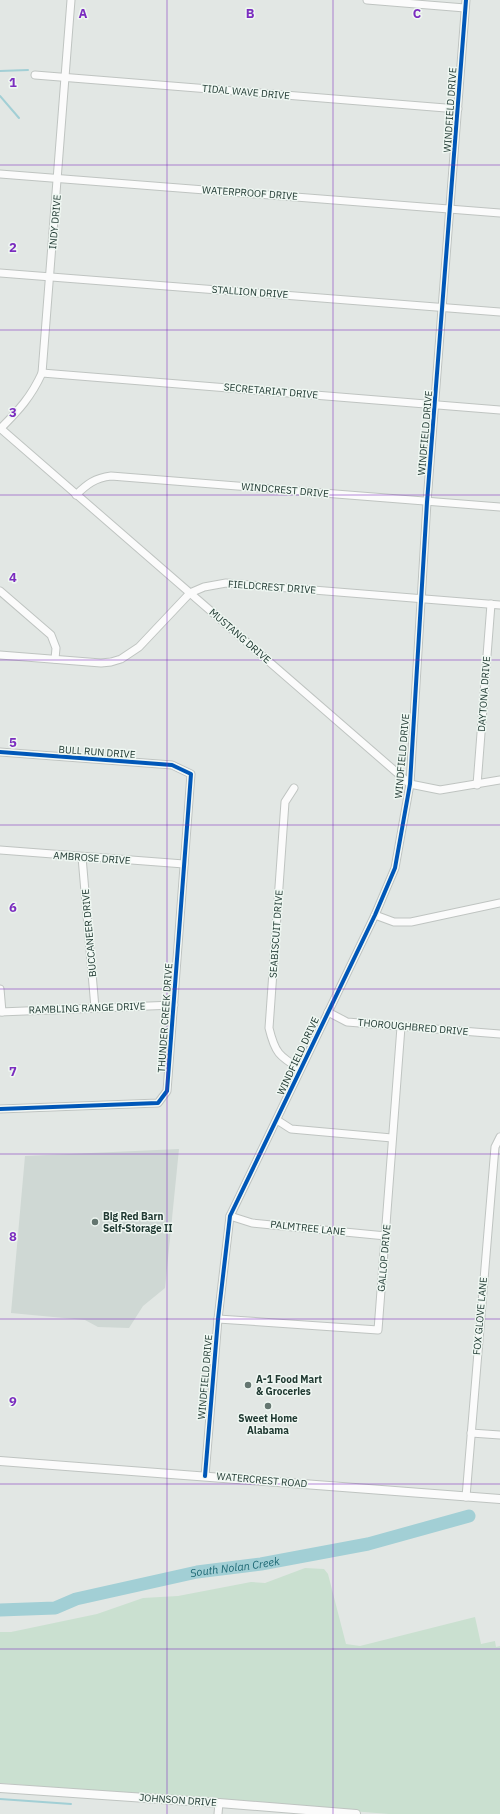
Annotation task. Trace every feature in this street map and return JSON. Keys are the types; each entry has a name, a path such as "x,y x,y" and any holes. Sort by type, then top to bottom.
{"street":[{"name":"INDY DRIVE","path":"0,429 25,405 34,391 42,373 71,0"},
{"path":"366,0 466,4"},
{"name":"WINDFIELD DRIVE","path":"205,1476 218,1319 230,1216 375,915 395,868 410,784 420,599 466,4"},
{"name":"TIDAL WAVE DRIVE","path":"35,75 458,108"},
{"name":"WATERPROOF DRIVE","path":"0,174 500,213"},
{"name":"STALLION DRIVE","path":"0,273 500,312"},
{"name":"SECRETARIAT DRIVE","path":"42,373 500,410"},
{"name":"MUSTANG DRIVE","path":"0,429 410,784 440,790 500,780"},
{"name":"WINDCREST DRIVE","path":"76,496 88,482 101,477 111,476 500,507"},
{"name":"FIELDCREST DRIVE","path":"0,655 101,663 121,659 139,647 190,593 204,587 226,583 500,605"},
{"path":"0,592 51,635 56,648 55,659"},
{"name":"DAYTONA DRIVE","path":"477,785 491,604"},
{"name":"BULL RUN DRIVE","path":"0,752 172,766 191,774"},
{"name":"THUNDER CREEK DRIVE","path":"0,1109 158,1103 167,1091 191,774"},
{"name":"SEABISCUIT DRIVE","path":"294,788 285,802 269,1028 272,1042 281,1057 300,1069"},
{"name":"AMBROSE DRIVE","path":"0,850 184,864"},
{"name":"BUCCANEER DRIVE","path":"82,857 95,1008"},
{"path":"375,915 394,922 410,922 500,903"},
{"path":"0,989 1,1012"},
{"name":"RAMBLING RANGE DRIVE","path":"1,1012 174,1005"},
{"name":"THOROUGHBRED DRIVE","path":"328,1012 347,1022 500,1034"},
{"name":"GALLOP DRIVE","path":"218,1319 378,1330 401,1027"},
{"path":"277,1120 291,1129 392,1138"},
{"name":"FOX GLOVE LANE","path":"466,1497 495,1147 500,1137"},
{"name":"PALMTREE LANE","path":"230,1216 252,1223 386,1236"},
{"path":"471,1433 500,1435"},
{"name":"WATERCREST ROAD","path":"0,1461 500,1499"},
{"name":"JOHNSON DRIVE","path":"0,1788 356,1814"},
{"path":"218,1814 219,1803"}],"shaded area":[{"name":"Big Red Barn Self-Storage II","path":"179,1149 165,1288 143,1306 129,1328 98,1327 85,1320 11,1313 25,1156"}],"green space":[{"path":"305,1568 324,1569 328,1574 346,1644 360,1646 475,1617 481,1644 495,1641 496,1647 500,1646 500,1814 389,1814 0,1783 0,1632 11,1632 97,1614 143,1598 178,1596 251,1582 265,1583"}],"waterway":[{"path":"0,71 28,70"},
{"path":"0,96 19,118"},
{"name":"South Nolan Creek","path":"0,1610 55,1608 76,1599 197,1572 261,1564 368,1544 469,1516"},
{"path":"0,1799 71,1804"}],"cycle path":[{"path":"205,1476 218,1319 230,1216 375,915 395,868 410,784 427,502 466,0"},
{"path":"0,752 172,765 191,774 167,1091 158,1103 0,1109"}],"place":[{"name":"Big Red Barn Self-Storage II","path":"95,1222"},
{"name":"A-1 Food Mart & Groceries","path":"248,1385"},
{"name":"Sweet Home Alabama","path":"268,1406"}]}
